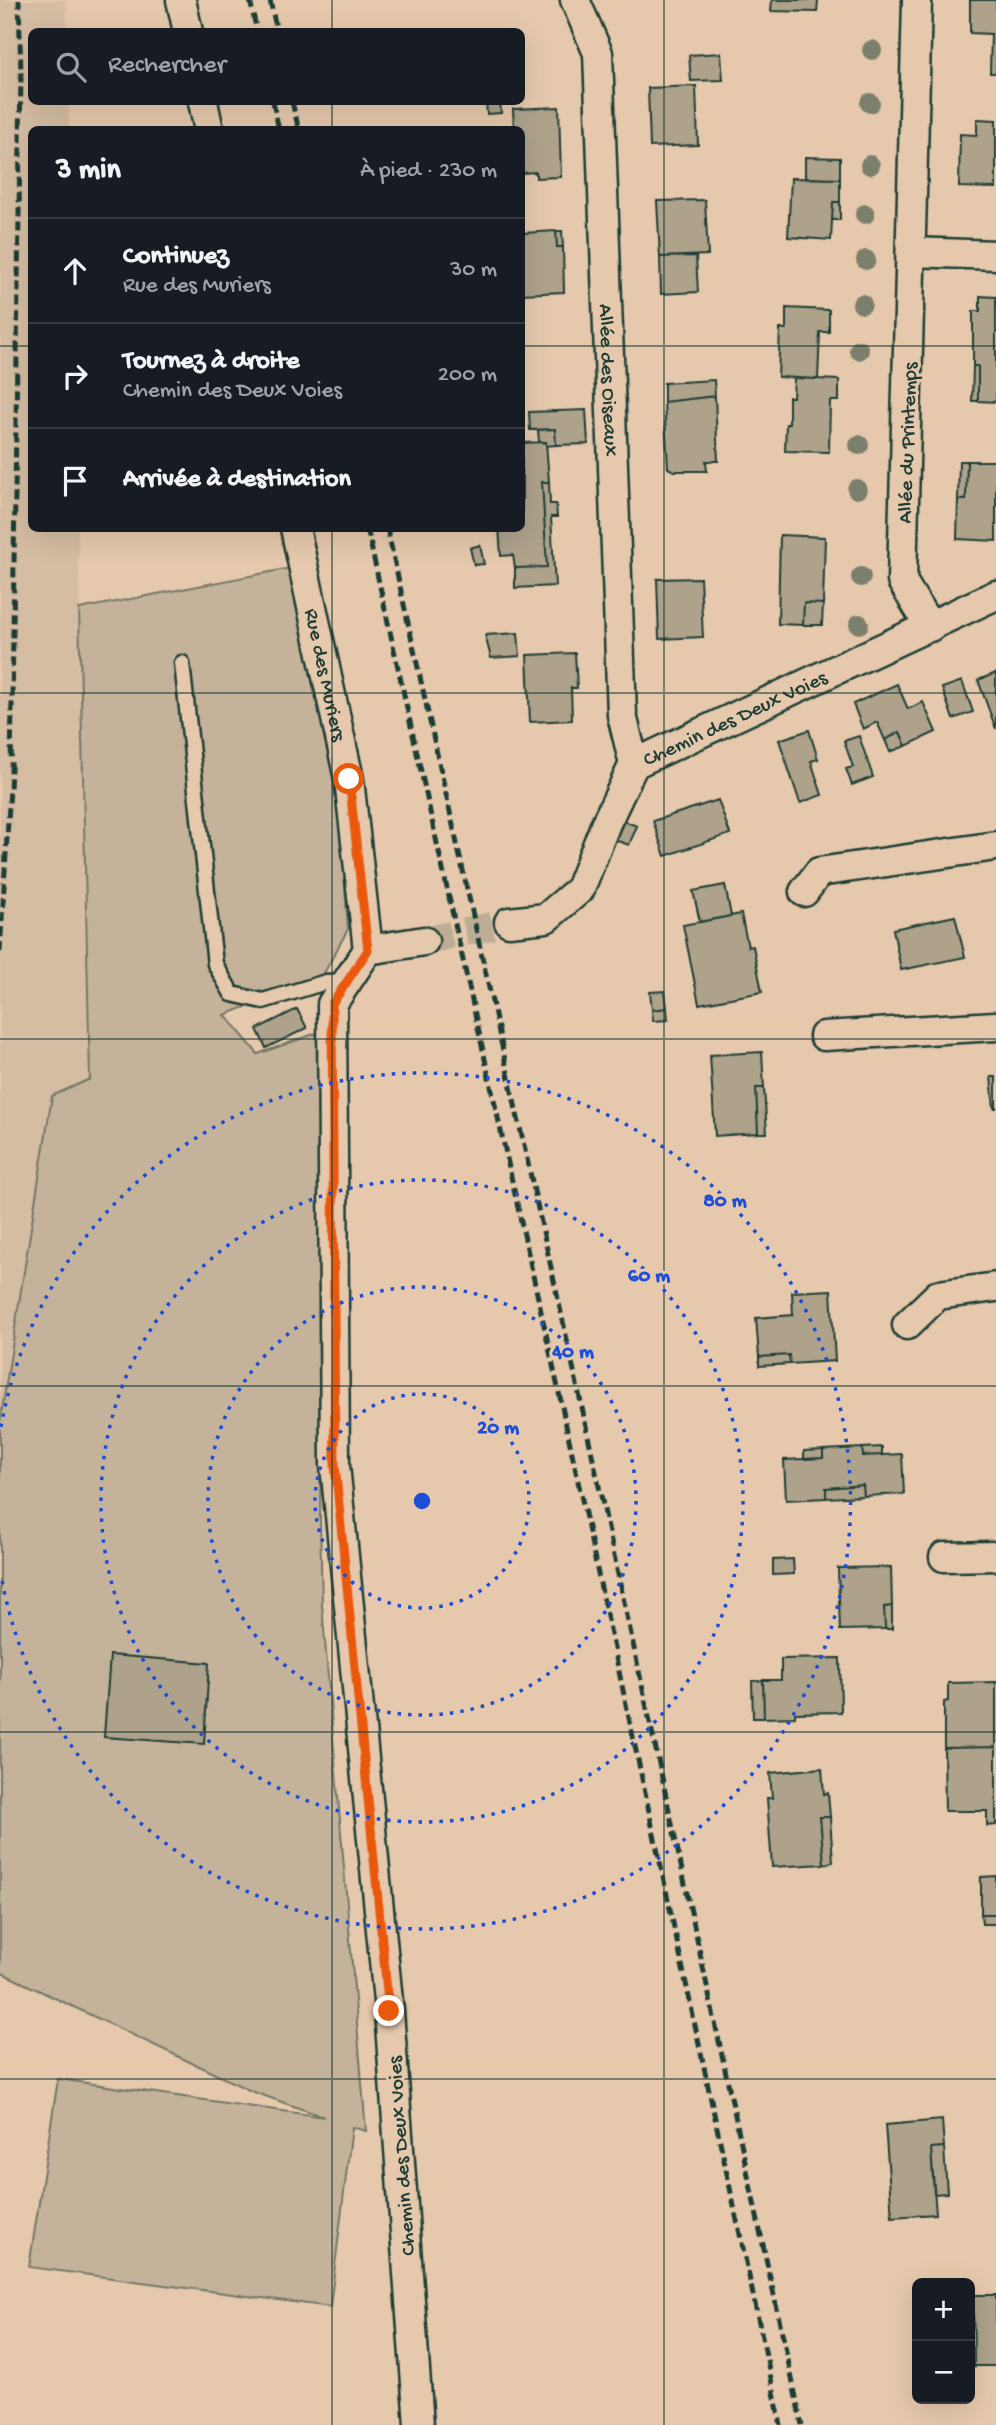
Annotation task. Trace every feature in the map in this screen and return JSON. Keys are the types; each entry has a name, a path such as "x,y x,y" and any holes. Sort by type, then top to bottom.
{"street":[{"path":"181,0 187,28"},
{"name":"Allée des Oiseaux","path":"575,0 598,53 622,715 634,764"},
{"name":"Allée du Printemps","path":"917,0 902,581 930,627"},
{"path":"204,105 208,126"},
{"path":"911,252 996,254"},
{"name":"Rue des Muriers","path":"296,532 349,779 368,950"},
{"name":"Chemin des Deux Voies","path":"509,922 546,918 580,890 606,823 634,764 996,596"},
{"path":"804,892 819,872 996,846"},
{"path":"368,950 424,941"},
{"name":"Chemin des Deux Voies","path":"368,950 332,1004 335,1465 389,2011 419,2425"},
{"path":"824,1036 996,1026"},
{"path":"907,1325 938,1295 996,1287"},
{"path":"944,1557 996,1556"}],"lane":[{"path":"182,663 215,964 232,994 263,1001 326,982 348,981"}],"shaded area":[{"path":"0,0 66,0 67,28 28,28 28,105 68,105 69,126 28,126 28,532 78,532 90,1080 0,1422"},
{"path":"291,568 339,802 348,929 322,977 225,1015 258,1054 317,1033 323,1108 320,1519 322,1605 366,2131 352,2127 330,2307 29,2267 58,2079 324,2117 251,2091 0,1972 0,1422 52,1096 90,1079 79,609"}],"building":[{"path":"772,0 818,0 817,12 771,11"},
{"path":"970,0 996,0 996,73 990,73 991,34 970,33"},
{"path":"721,53 723,80 691,81 689,55"},
{"path":"696,86 698,145 650,147 648,88"},
{"path":"486,105 500,105 501,113 487,114"},
{"path":"559,107 561,177 536,178 536,172 525,173 525,126 514,126 513,109"},
{"path":"977,119 996,120 996,188 959,187 960,134 977,135"},
{"path":"805,157 840,158 840,179 805,178"},
{"path":"791,178 840,179 840,202 833,202 831,240 788,237"},
{"path":"705,200 708,255 660,257 657,201"},
{"path":"833,202 840,202 840,220 832,220"},
{"path":"556,231 562,231 563,247 557,247"},
{"path":"556,231 557,247 563,247 564,292 525,294 525,233"},
{"path":"696,256 698,292 661,294 660,257"},
{"path":"980,296 996,297 996,402 978,401 978,366 973,366 973,311 980,311"},
{"path":"786,308 829,310 829,332 820,332 818,379 778,377 780,329 786,329"},
{"path":"973,366 978,366 978,401 972,401"},
{"path":"794,378 839,380 839,401 830,401 829,452 785,451 789,397 793,397"},
{"path":"714,380 715,396 664,402 664,383"},
{"path":"715,396 718,461 706,461 707,471 674,471 668,468 664,402"},
{"path":"586,410 588,444 556,445 555,429 530,430 529,412"},
{"path":"555,429 556,445 546,446 546,442 539,442 538,430"},
{"path":"546,442 549,482 542,482 547,567 515,568 513,555 501,556 499,532 525,532 525,443"},
{"path":"959,461 967,461 966,500 958,500"},
{"path":"967,461 996,461 996,541 957,539 958,500 966,500"},
{"path":"542,482 549,482 550,504 556,504 557,517 551,517 555,586 515,588 515,568 547,567"},
{"path":"780,535 825,537 823,604 804,603 803,625 778,624"},
{"path":"480,545 484,564 474,565 470,548"},
{"path":"700,578 703,637 659,639 657,579"},
{"path":"804,603 823,604 822,625 803,625"},
{"path":"518,633 520,656 491,658 485,635"},
{"path":"575,653 577,688 571,688 572,720 530,722 527,655"},
{"path":"996,673 996,729 978,680"},
{"path":"962,681 973,712 953,719 942,688"},
{"path":"897,684 908,709 923,702 936,732 906,746 900,732 885,740 877,722 863,729 853,704"},
{"path":"809,730 818,759 811,761 822,795 800,803 779,740"},
{"path":"900,732 906,746 890,752 885,740"},
{"path":"859,736 873,777 852,785 846,769 853,767 844,741"},
{"path":"718,800 730,834 665,856 653,821"},
{"path":"624,821 637,826 629,845 615,840"},
{"path":"725,885 731,916 700,922 693,891"},
{"path":"741,914 748,947 753,946 762,992 699,1004 683,925"},
{"path":"955,916 965,957 901,970 893,929"},
{"path":"665,991 667,1008 652,1010 650,992"},
{"path":"667,1008 668,1020 653,1021 652,1010"},
{"path":"297,1009 307,1028 266,1048 257,1029"},
{"path":"762,1052 764,1088 756,1088 758,1133 715,1136 710,1055"},
{"path":"991,1077 996,1077 996,1108 994,1108"},
{"path":"756,1088 764,1088 767,1133 758,1133"},
{"path":"831,1290 835,1361 790,1364 789,1355 759,1357 756,1318 793,1315 792,1292"},
{"path":"789,1355 790,1364 759,1366 759,1357"},
{"path":"882,1447 882,1455 863,1456 862,1448"},
{"path":"862,1448 863,1456 902,1454 904,1494 864,1496 863,1485 826,1488 826,1498 786,1500 784,1460 823,1458 823,1450"},
{"path":"823,1450 823,1458 804,1459 804,1451"},
{"path":"863,1485 864,1496 826,1498 826,1488"},
{"path":"793,1559 794,1574 773,1575 773,1560"},
{"path":"891,1567 892,1606 884,1607 885,1629 840,1630 838,1568"},
{"path":"892,1606 892,1629 885,1629 884,1607"},
{"path":"110,1655 209,1663 204,1744 104,1737"},
{"path":"840,1658 841,1712 795,1713 795,1717 764,1718 763,1680 781,1680 781,1659"},
{"path":"763,1680 764,1718 753,1718 752,1681"},
{"path":"996,1682 996,1747 944,1748 944,1702 948,1701 948,1683"},
{"path":"996,1747 996,1825 987,1826 987,1811 945,1811 944,1748"},
{"path":"822,1768 824,1794 828,1793 830,1817 820,1817 824,1864 772,1867 767,1798 772,1798 770,1773"},
{"path":"820,1817 830,1817 833,1862 824,1864"},
{"path":"996,1876 996,1914 981,1914 981,1877"},
{"path":"981,1914 996,1914 996,1924 982,1924"},
{"path":"942,2120 944,2147 931,2148 936,2214 892,2217 885,2125"},
{"path":"944,2147 947,2193 934,2194 931,2148"},
{"path":"975,2295 996,2295 996,2366 975,2366"}],"tunnel":[{"path":"424,941 509,922"}],"railway":[{"path":"0,952 11,772 21,75 19,0"},
{"path":"250,0 256,28"},
{"path":"270,0 276,28"},
{"path":"274,105 278,126"},
{"path":"293,105 298,126"},
{"path":"368,532 558,1388 781,2425"},
{"path":"388,532 576,1380 802,2425"}],"route":[{"path":"349,779 368,950 332,1004 335,1465 389,2011"}]}
